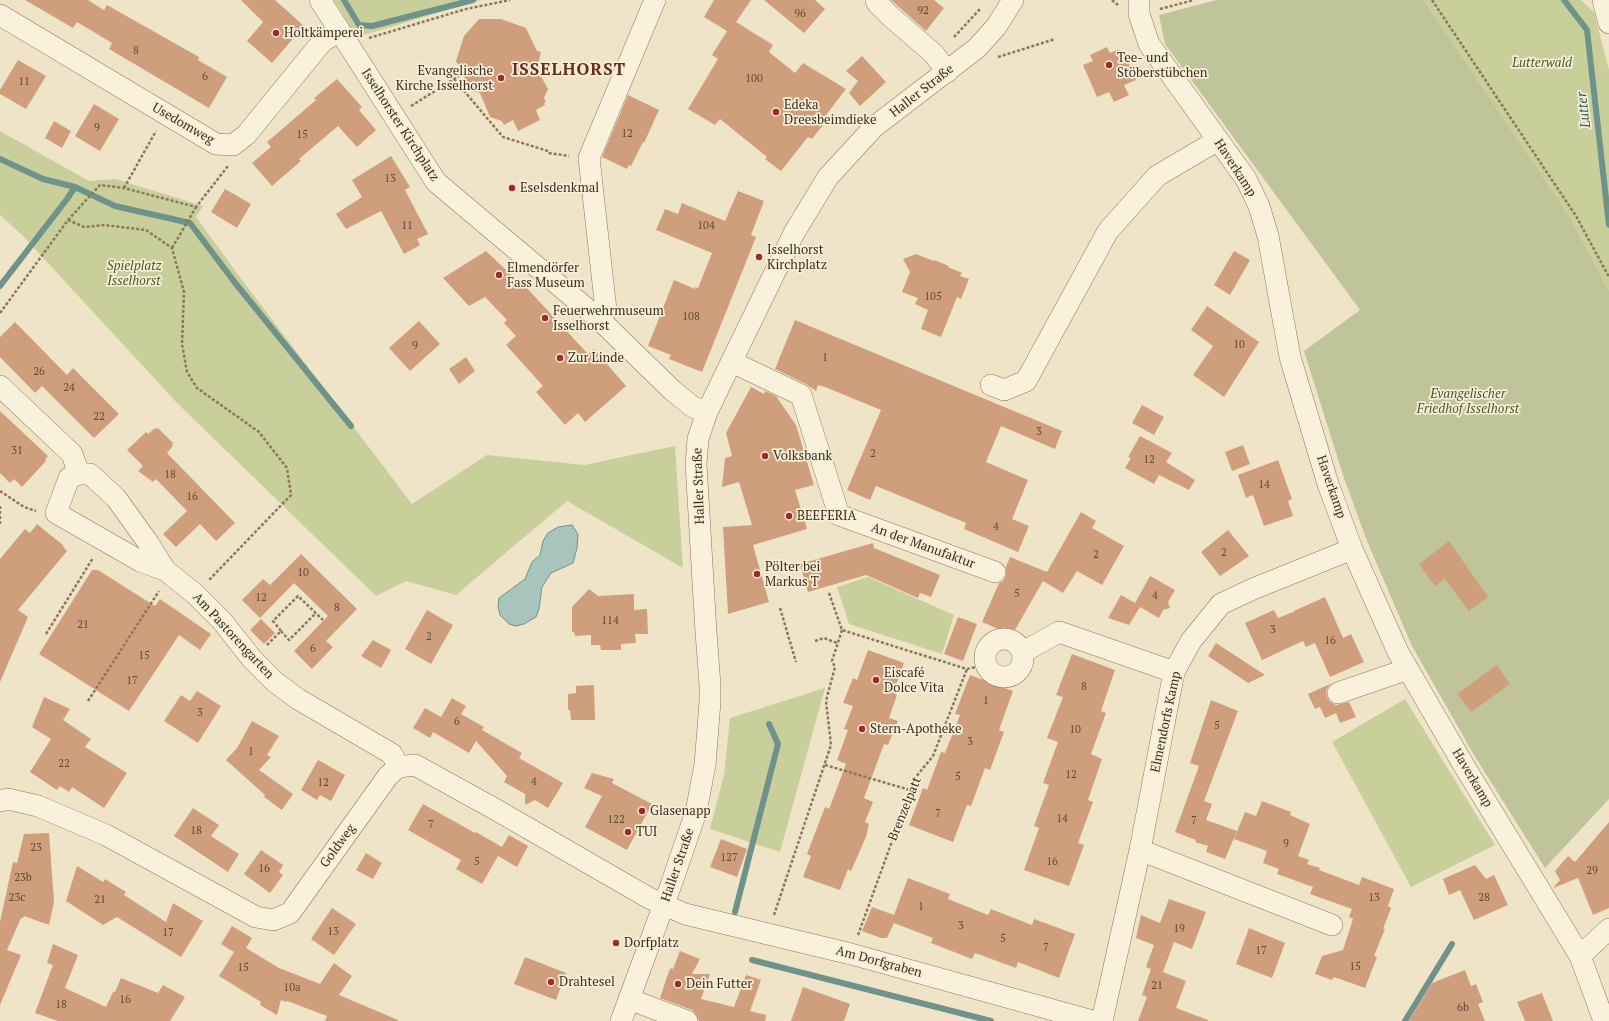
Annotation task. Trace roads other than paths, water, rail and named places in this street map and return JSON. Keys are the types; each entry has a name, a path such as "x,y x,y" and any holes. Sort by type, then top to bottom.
{"street":[{"name":"Isselhorster Kirchplatz","path":"320,0 436,182 599,319 672,392 693,407 707,412"},
{"path":"599,319 606,310 589,158 655,0"},
{"path":"876,0 877,3 934,54 946,72"},
{"name":"Haller Straße","path":"621,1021 664,905 696,812 706,757 710,684 696,464 698,438 707,412 794,233 828,177 874,127 977,48 996,27 1013,0"},
{"path":"1603,0 1609,23"},
{"name":"Haverkamp","path":"1139,7 1149,44 1246,179 1259,206 1268,236 1290,357 1328,484 1352,550 1398,652 1463,764 1580,956 1604,1021"},
{"name":"Usedomweg","path":"0,15 216,144 233,145 246,135 322,42 343,37"},
{"path":"990,385 1004,390 1026,381 1108,231 1157,176 1218,140"},
{"name":"An der Manufaktur","path":"732,362 801,395 839,515 995,572"},
{"path":"0,386 72,454 79,474"},
{"name":"Am Pastorengarten","path":"168,572 116,498 90,474 79,474 69,478 56,513 140,560 168,572 195,594 222,621 252,659 275,682 298,699 392,754 398,767"},
{"name":"Elmendorfs Kamp","path":"1102,1021 1140,850 1174,672 1191,641 1222,604 1253,589 1352,550"},
{"path":"1023,652 1059,632 1174,672"},
{"path":"998,639 1013,640 1023,652 1022,667 1011,677 995,676 976,667 986,649 998,639"},
{"path":"1338,693 1408,669"},
{"path":"398,767 415,765 649,898 664,905"},
{"name":"Goldweg","path":"0,801 8,799 38,806 106,835 256,917 273,920 290,913 388,776 398,767"},
{"path":"1140,850 1332,925"},
{"name":"Am Dorfgraben","path":"664,905 685,914 851,954 1093,1021"},
{"path":"1580,956 1609,929"},
{"path":"629,999 687,1021"}],"water":[{"path":"572,525 578,534 577,548 573,563 551,573 542,587 539,609 536,617 524,624 516,626 509,624 500,615 498,606 499,598 525,579 532,562 540,555 543,541 548,533 558,527"}],"waterway":[{"path":"344,0 359,25 372,26 473,0"},
{"name":"Lutter","path":"1564,0 1587,30 1609,225"},
{"path":"0,159 43,179 75,187 115,206 190,223 236,284 351,426"},
{"path":"0,286 75,187"},
{"path":"735,912 778,744 769,724"},
{"path":"1405,1021 1452,944"},
{"path":"752,960 991,1021"}],"place":[{"name":"Holtkämperei","path":"276,33"},
{"name":"Tee- und Stöberstübchen","path":"1109,65"},
{"name":"Evangelische Kirche Isselhorst","path":"501,78"},
{"name":"Edeka Dreesbeimdieke","path":"776,112"},
{"name":"Eselsdenkmal","path":"512,188"},
{"name":"Isselhorst Kirchplatz","path":"759,257"},
{"name":"Elmendörfer Fass Museum","path":"499,275"},
{"name":"Feuerwehrmuseum Isselhorst","path":"545,318"},
{"name":"Zur Linde","path":"560,358"},
{"name":"Volksbank","path":"765,456"},
{"name":"BEEFERIA","path":"789,516"},
{"name":"Pölter bei Markus T","path":"757,574"},
{"name":"Eiscafé Dolce Vita","path":"876,680"},
{"name":"Stern-Apotheke","path":"862,729"},
{"name":"Glasenapp","path":"642,811"},
{"name":"TUI","path":"628,832"},
{"name":"Dorfplatz","path":"616,943"},
{"name":"Drahtesel","path":"551,982"},
{"name":"Dein Futter","path":"678,984"}],"district":[{"name":"ISSELHORST","path":"569,70"}],"park label":[{"name":"Lutterwald","path":"1542,63"},
{"name":"Spielplatz Isselhorst","path":"134,274"},
{"name":"Evangelischer Friedhof Isselhorst","path":"1468,402"}]}
